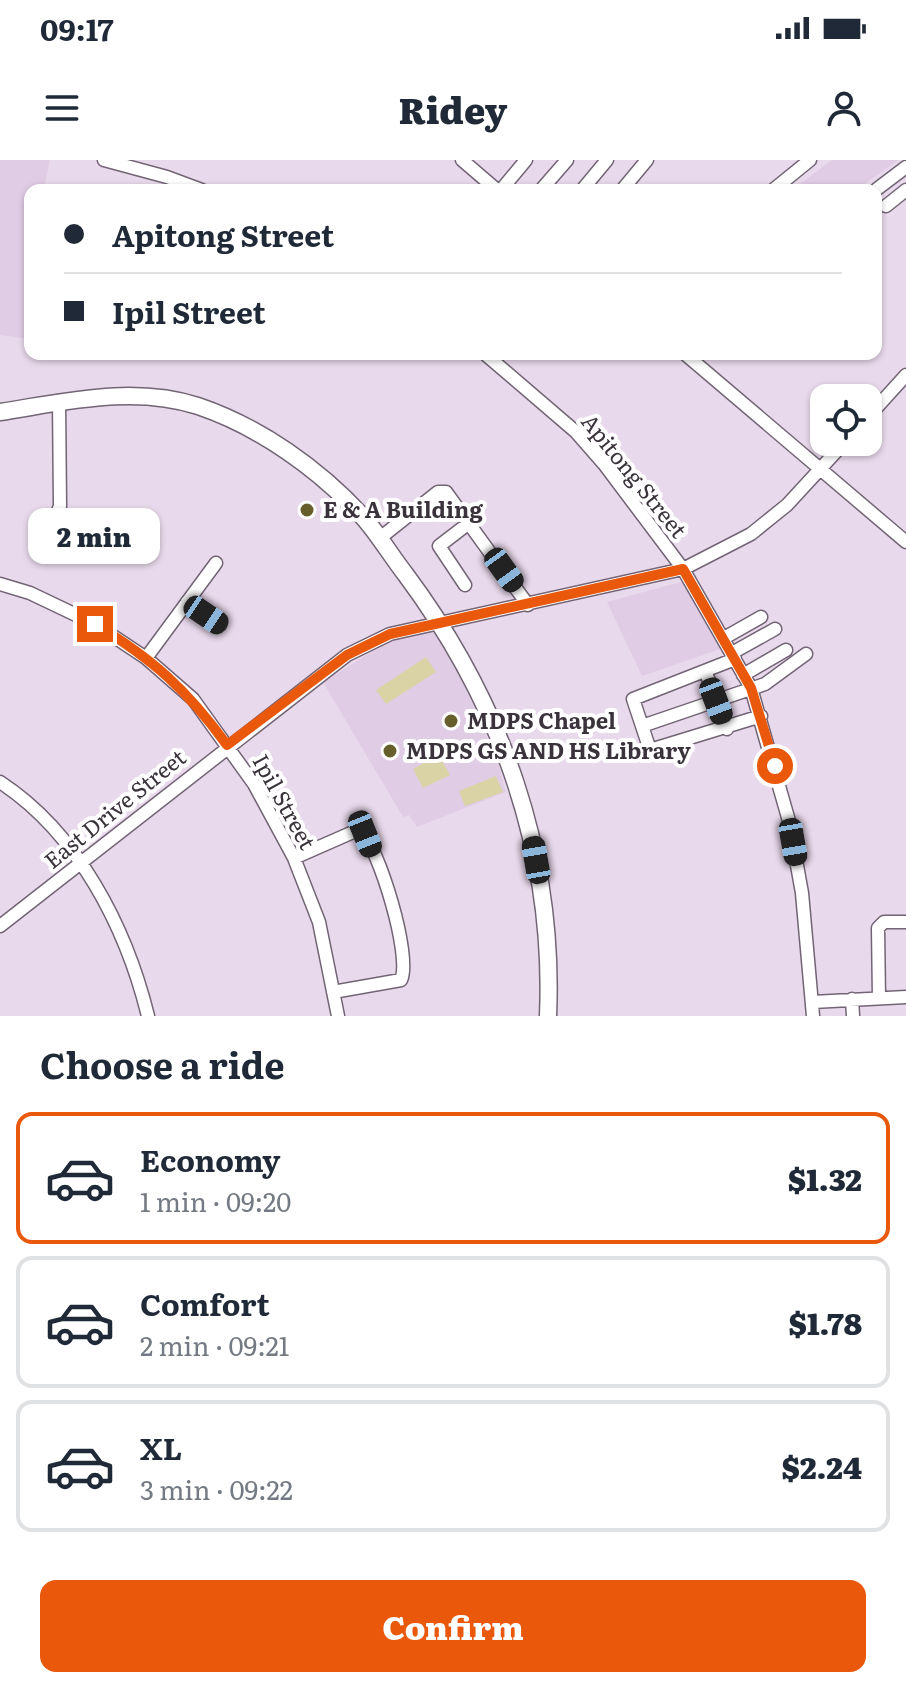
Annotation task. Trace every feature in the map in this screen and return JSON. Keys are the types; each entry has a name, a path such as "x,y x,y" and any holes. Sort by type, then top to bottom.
{"main road":[{"path":"0,412 59,401 138,396 198,406 274,443 329,482 380,538 440,622 497,728 531,828 542,891 548,1016"}],"street":[{"path":"104,160 182,184"},
{"path":"462,160 492,184"},
{"path":"504,184 526,160"},
{"path":"546,184 567,160"},
{"path":"587,184 607,160"},
{"path":"627,184 647,160"},
{"path":"780,184 810,160"},
{"path":"882,185 906,167"},
{"path":"886,206 906,190"},
{"name":"Apitong Street","path":"492,360 576,432 683,569 751,688 789,821 802,893 813,1016"},
{"path":"692,360 820,470 903,534"},
{"path":"882,402 906,375"},
{"path":"52,526 60,506 59,401"},
{"name":"East Drive Street","path":"0,926 227,745 347,655 390,634 683,569 751,534 787,505 832,456"},
{"path":"380,538 442,491 528,605"},
{"path":"465,585 439,546 469,523"},
{"path":"146,658 216,563"},
{"name":"Ipil Street","path":"0,584 58,605 146,658 193,699 271,812 294,858 319,922 338,1016"},
{"path":"187,602 220,625"},
{"path":"724,638 761,617"},
{"path":"761,716 652,751 633,699 706,673 775,629"},
{"path":"743,675 786,650"},
{"path":"642,726 765,684 806,654"},
{"path":"706,673 727,729"},
{"path":"0,782 25,798 53,827 79,863 120,930 148,1016"},
{"path":"294,858 360,829 390,896 402,953 403,977 401,980 333,992"},
{"path":"879,998 880,924 906,922"},
{"path":"813,1002 906,997"},
{"path":"852,999 853,1016"}],"shaded area":[{"path":"0,160 50,160 45,184 24,184 24,338 0,335"},
{"path":"832,160 899,160 864,184 800,184"},
{"path":"684,581 723,648 642,676 607,602"},
{"path":"424,631 437,633 471,700 497,760 506,792 417,827 409,815 403,817 323,682 397,636"},
{"path":"426,657 436,672 386,704 376,690"},
{"path":"439,755 450,775 423,788 413,769"},
{"path":"496,776 503,792 465,806 459,791"}],"place":[{"name":"E & A Building","path":"307,510"},
{"name":"MDPS Chapel","path":"451,721"},
{"name":"MDPS GS AND HS Library","path":"390,751"}],"route":[{"path":"95,624 146,658 193,699 227,745 347,655 390,634 683,569 751,688 775,766"}]}
